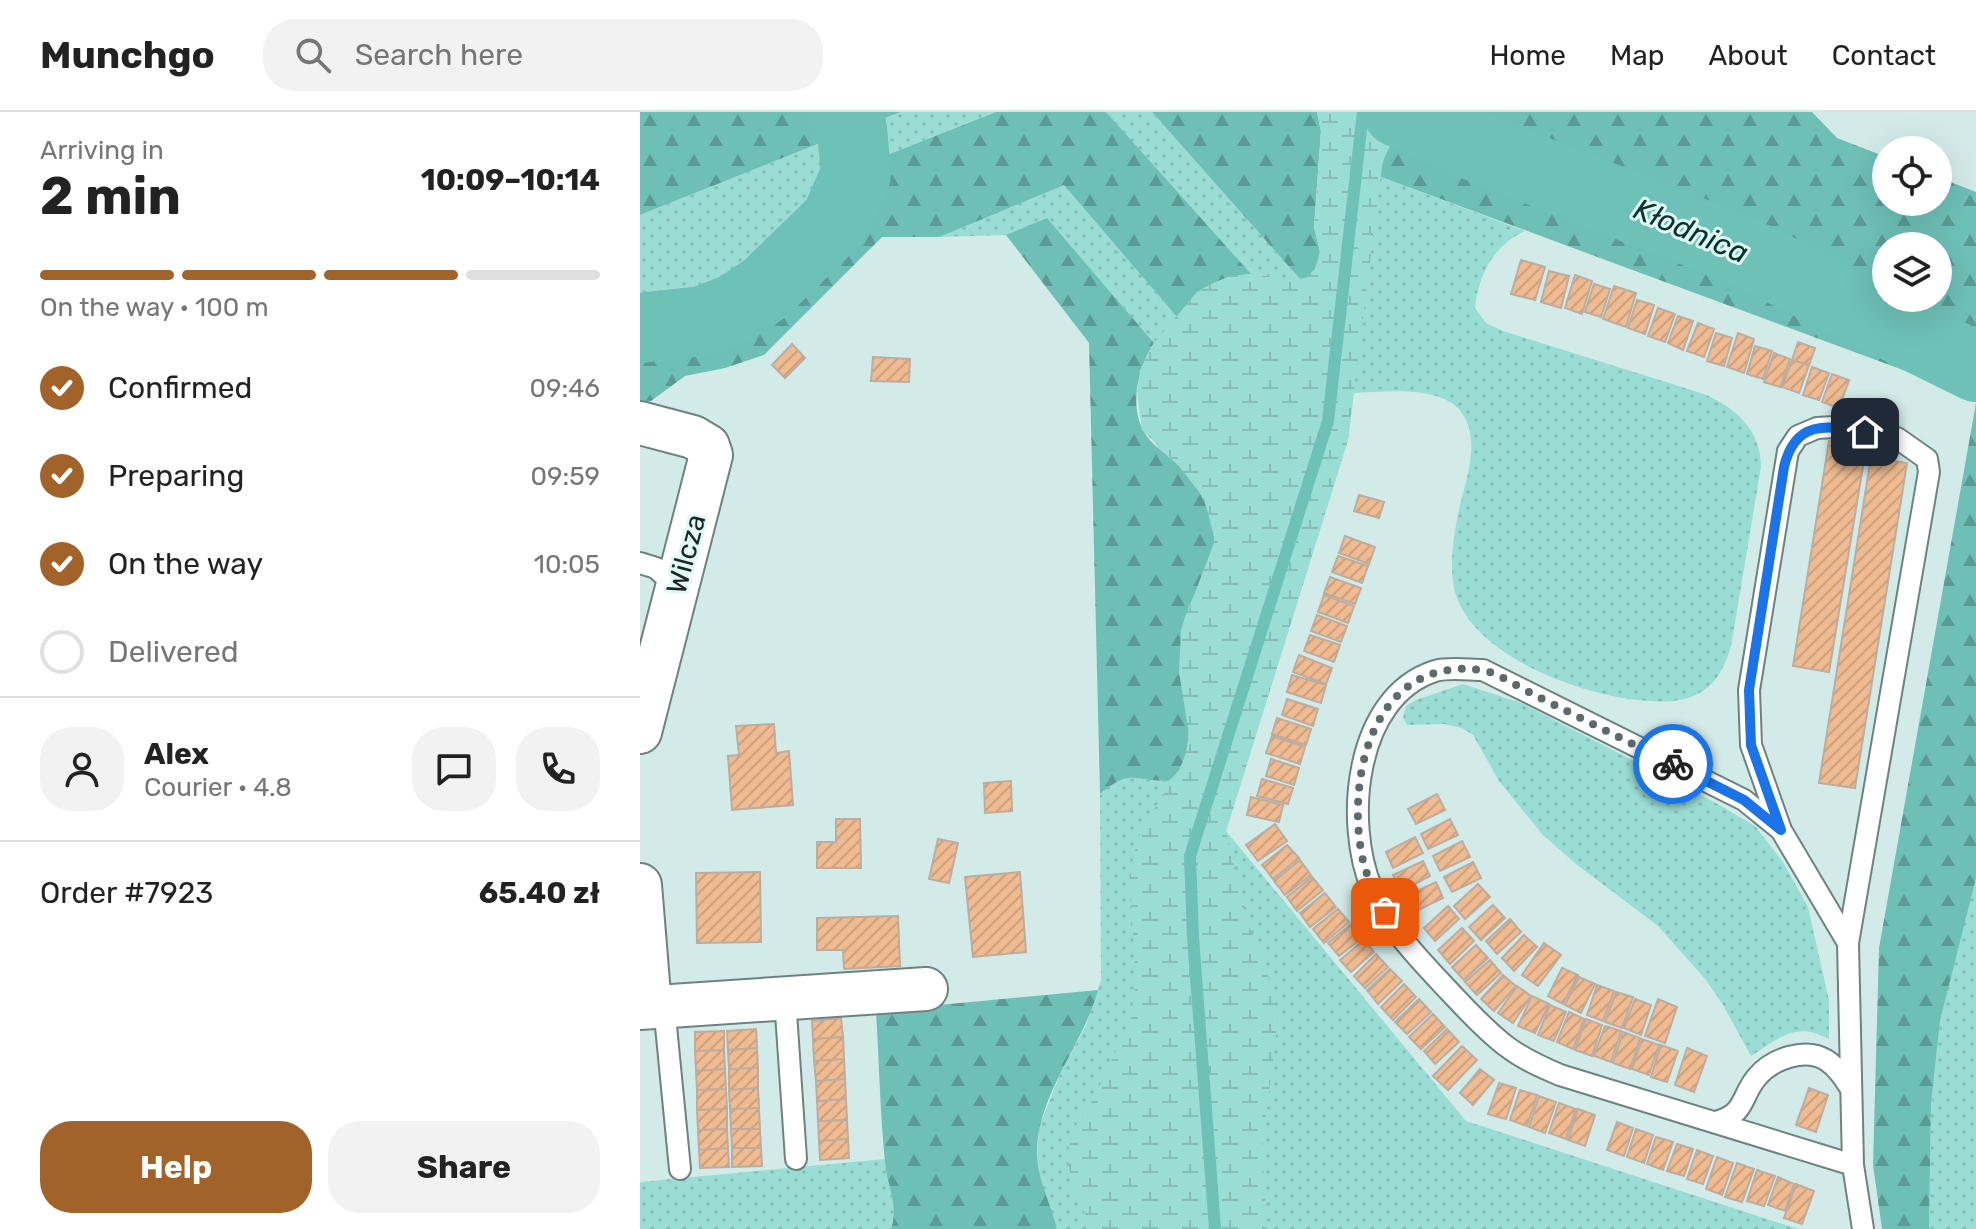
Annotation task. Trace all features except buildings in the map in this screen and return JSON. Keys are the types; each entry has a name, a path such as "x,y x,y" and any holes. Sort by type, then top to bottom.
{"street":[{"name":"Wilcza","path":"640,423 693,437 708,446 711,455 640,732"},
{"path":"640,885 651,1007 926,989"}],"lane":[{"path":"1848,943 1781,830 1751,745 1749,690 1788,451 1798,436 1817,428 1834,427 1897,438 1927,459 1929,472 1848,943 1853,1165 1863,1229"},
{"path":"640,563 656,568 677,587"},
{"path":"1781,830 1744,800 1483,670 1437,670 1410,683 1387,704 1366,749 1359,794 1358,828 1362,858 1372,889 1397,935 1485,1029 1534,1064 1560,1075 1853,1165"},
{"path":"785,998 796,1159"},
{"path":"651,1007 680,1169"},
{"path":"1716,1122 1730,1118 1742,1107 1754,1080 1768,1065 1785,1059 1817,1056 1829,1061 1851,1089"}],"green space":[{"path":"640,112 839,112 850,131 640,215"},
{"path":"847,112 901,112 856,129"},
{"path":"901,112 996,112 859,166 856,129"},
{"path":"996,112 1106,112 1251,274 1227,278 1208,286 1178,318 1064,185 939,237 882,237 764,355 725,368 685,376 651,401 640,402 640,332 662,333 688,328 747,305 789,272 836,222 851,196 859,166"},
{"path":"1106,112 1152,112 1300,279 1388,112 1411,122 1402,131 1381,177 1525,231 1496,253 1484,273 1475,308 1486,323 1704,394 1736,413 1751,431 1757,442 1761,467 1732,641 1725,663 1714,682 1697,694 1673,701 1645,701 1577,687 1542,673 1510,656 1482,634 1463,610 1452,573 1456,527 1471,453 1466,420 1458,408 1432,395 1399,391 1354,393 1348,440 1226,831 1466,1121 1798,1229 1057,1229 1042,1187 1037,1158 1039,1127 1061,1072 1086,1025 1101,980 1100,794 1126,778 1168,781 1154,343 1047,218 1006,235 939,237 1060,180 1250,274"},
{"path":"1152,112 1317,112 1321,131 1314,227 1320,252 1315,269 1306,278 1300,279"},
{"path":"1317,112 1388,112 1411,122 1388,146 1382,163 1348,440 1226,831 1247,924 1263,954 1278,1017 1262,1150 1267,1229 1093,1229 1071,1186 1068,1150 1077,1124 1093,1100 1131,1018 1135,965 1129,879 1145,822 1178,774 1186,753 1189,734 1179,672 1181,630 1215,540 1204,498 1178,465 1142,430 1137,393 1140,370 1154,343 1197,292 1231,276 1251,274 1293,280 1306,278 1315,269 1320,252 1314,227 1321,131"},
{"path":"1407,112 1812,112 1837,138 1872,152 1872,216 1952,216 1952,183 1976,192 1976,362 1874,312 1952,312 1952,232 1872,232 1872,311 1747,250 1485,147"},
{"path":"1411,122 1742,256 1976,371 1976,397 1381,177 1390,146"},
{"path":"850,131 853,174 834,219 763,288 734,307 702,318 644,327 640,325 640,215"},
{"path":"1047,218 1154,343 1140,374 1136,397 1139,419 1150,440 1177,464 1197,489 1211,518 1214,539 1210,560 1182,630 1188,732 1180,768 1168,781 1126,778 1100,794 1089,343 1006,235"},
{"path":"1976,403 1976,878 1940,1021 1931,1104 1929,1229 1882,1229 1873,1165 1879,948"},
{"path":"1463,684 1521,703 1755,826 1783,862 1808,907 1829,1000 1829,1039 1797,1032 1779,1038 1751,1056 1706,980 1658,926 1543,835 1499,781 1473,735 1462,728 1444,724 1407,725 1403,717 1406,706"},
{"path":"1976,872 1976,1229 1929,1229 1931,1104 1940,1021"},
{"path":"1098,990 1082,1031 1051,1093 1038,1135 1038,1167 1057,1229 891,1229 894,1211 883,1143 876,1011"},
{"path":"885,1159 893,1202 891,1229 640,1229 640,1182"}],"waterway":[{"name":"Kłodnica","path":"640,328 703,321 734,309 765,289 836,220 856,174 852,129 843,112"},
{"path":"1215,1229 1193,937 1190,856 1328,421 1363,112"},
{"name":"Kłodnica","path":"1398,112 1489,152 1740,250 1976,367"}],"way so far":[{"path":"1385,912 1372,889 1362,858 1358,828 1359,794 1366,749 1387,704 1410,683 1437,670 1483,670 1673,764"}],"route":[{"path":"1673,764 1744,800 1781,830 1751,745 1749,690 1784,467 1788,451 1798,436 1817,428 1834,427 1865,432"}]}
